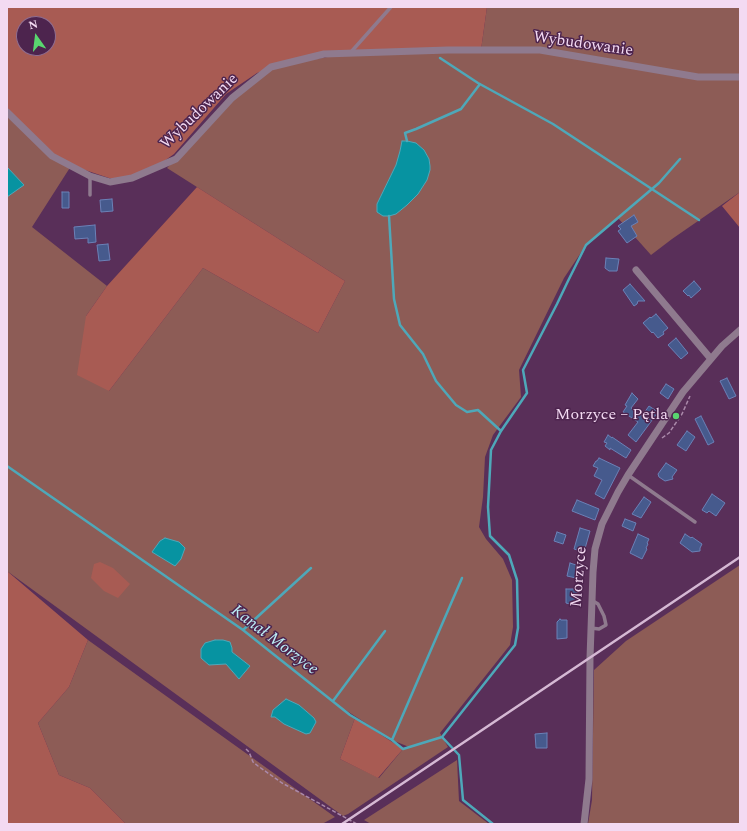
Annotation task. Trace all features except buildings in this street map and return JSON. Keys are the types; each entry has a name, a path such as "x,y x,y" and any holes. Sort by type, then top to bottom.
{"street":[{"name":"Wybudowanie","path":"7,112 52,156 90,176 110,182 132,178 176,158 232,98 271,67 324,54 448,50 540,50 698,77 740,77"},
{"path":"636,270 711,359"},
{"name":"Morzyce","path":"584,824 589,779 591,628 595,549 602,524 628,475 683,392 722,346 740,330"}],"lane":[{"path":"350,53 391,7"},
{"path":"90,176 90,196"},
{"path":"628,475 695,522"},
{"path":"591,628 599,629 606,625 604,616 598,604 592,601"}],"path":[{"path":"657,442 669,433 682,414 690,396"},
{"path":"246,749 249,752 253,762 282,783 357,824"}],"shaded area":[{"path":"7,7 487,7 481,50 366,51 283,63 257,73 226,94 174,154 149,172 115,180 64,163 7,114"},
{"path":"487,7 740,7 740,192 651,255 618,218 586,245 564,278 519,370 521,397 493,435 485,457 483,497 479,527 486,539 503,559 512,580 513,627 510,645 440,733 448,747 343,816 7,571 7,112 71,166 32,227 107,286 86,316 109,391 203,268 318,333 345,281 167,168 229,102 271,67 350,53 481,50","holes":["344,709 392,740 409,747 403,749 379,778 340,759 355,718"]},
{"path":"402,141 416,143 424,150 429,159 430,170 427,180 418,194 407,205 396,214 383,216 377,212 377,204 396,165"},
{"path":"7,167 24,185 7,197"},
{"path":"197,187 345,281 318,333 203,268 109,391 77,375 86,316 107,286"},
{"path":"740,192 740,228 722,206"},
{"path":"165,538 179,542 185,548 181,559 175,566 152,552 160,541"},
{"path":"100,562 113,568 130,584 118,598 104,591 91,578 94,564"},
{"path":"740,565 740,824 588,824 592,800 594,670 626,641"},
{"path":"7,571 88,640 69,687 38,723 59,775 90,788 126,824 7,824"},
{"path":"88,640 335,817 322,824 126,824 90,788 59,775 38,723 69,687"},
{"path":"215,640 230,642 232,652 250,666 239,679 226,664 209,665 201,658 201,649 205,643"},
{"path":"286,699 299,705 314,718 316,722 310,733 306,734 284,724 275,717 271,717 273,710"},
{"path":"355,718 403,749 378,778 340,759"},
{"path":"457,760 459,801 489,824 371,824 364,820"}],"waterway":[{"path":"440,58 478,83 553,124 699,220"},
{"path":"407,141 405,133 461,109 480,84"},
{"path":"442,737 515,645 518,628 517,580 509,555 490,536 488,507 491,450 501,431 527,393 523,370 586,245 659,183 680,159"},
{"path":"389,216 394,299 400,325 423,354 436,381 456,405 467,412 478,410 501,431"},
{"name":"Kanał Morzyce","path":"7,466 243,630 350,715 392,740 403,749 442,737 459,755 463,800 493,824"},
{"path":"243,630 311,568"},
{"path":"392,740 462,578"},
{"path":"333,701 385,631"}],"railway":[{"path":"342,824 740,557"}],"place":[{"name":"Morzyce – Pętla","path":"676,416"}]}
